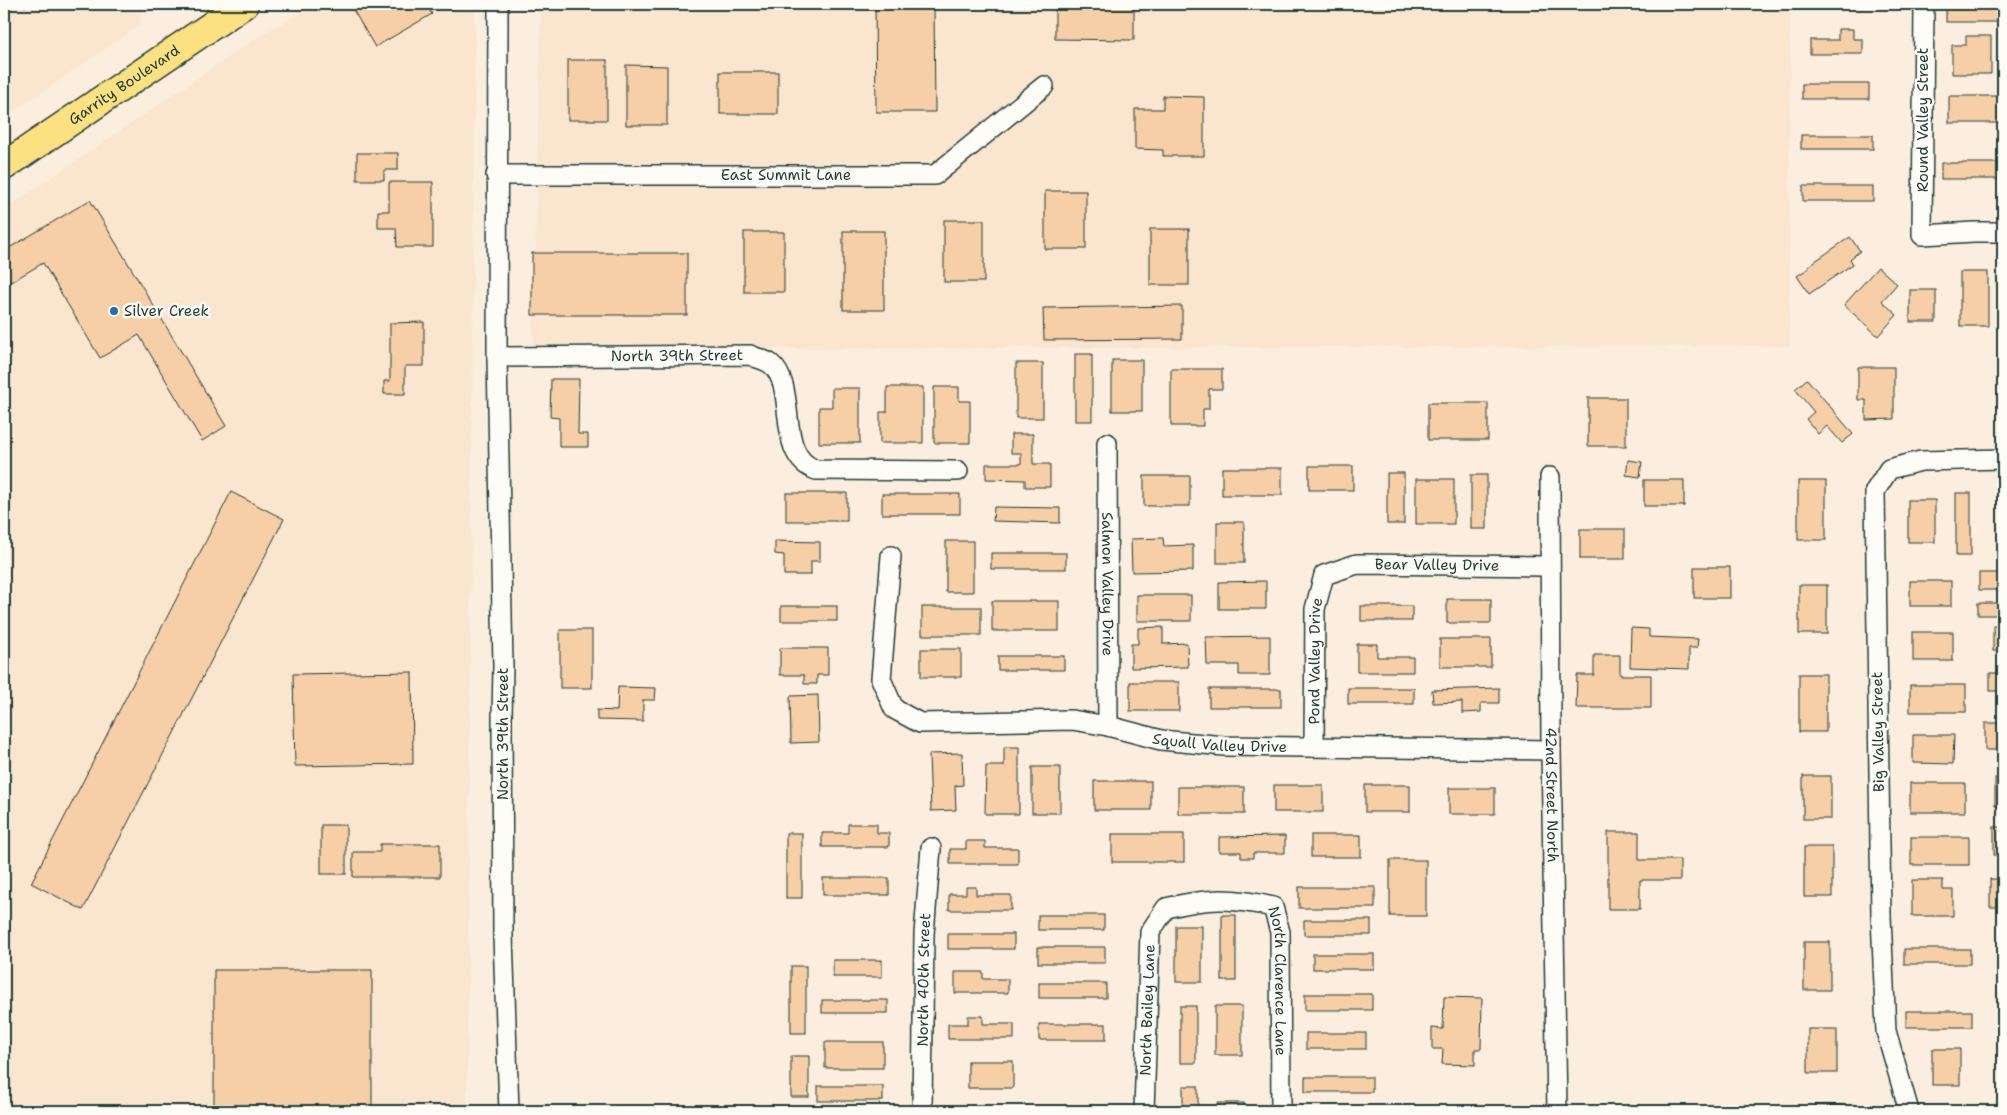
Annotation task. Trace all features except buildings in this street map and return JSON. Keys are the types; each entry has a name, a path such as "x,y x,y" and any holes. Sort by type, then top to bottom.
{"main road":[{"name":"Garrity Boulevard","path":"4,166 244,4"}],"street":[{"name":"North 39th Street","path":"498,4 496,175 497,357 503,666 503,936 509,1111"},
{"name":"Round Valley Street","path":"1924,4 1922,236 2003,232"},
{"name":"East Summit Lane","path":"496,175 935,174 1044,86"},
{"name":"North 39th Street","path":"497,357 750,355 771,364 781,379 794,449 806,466 816,470 958,471"},
{"name":"Salmon Valley Drive","path":"1107,443 1108,726"},
{"name":"Big Valley Street","path":"1909,1111 1886,1031 1881,916 1875,491 1889,469 1921,461 2003,459"},
{"name":"42nd Street North","path":"1550,477 1551,750 1557,1111"},
{"name":"Squall Valley Drive","path":"891,556 881,679 894,709 920,723 1072,720 1108,726 1161,740 1224,746 1551,750"},
{"name":"Bear Valley Drive","path":"1324,574 1357,564 1550,566"},
{"name":"Pond Valley Drive","path":"1314,747 1315,609 1324,574"},
{"name":"North 40th Street","path":"922,1111 924,934 931,848"},
{"name":"North Bailey Lane","path":"1144,1111 1150,932 1166,908 1196,901 1219,899"},
{"name":"North Clarence Lane","path":"1219,899 1246,900 1274,907 1280,932 1282,1111"}],"shaded area":[{"path":"4,4 141,4 140,25 4,118"},
{"path":"317,4 475,4 467,1111 4,1111 4,210 264,33"},
{"path":"541,4 1790,4 1789,346 533,349"}],"place":[{"name":"Silver Creek","path":"114,311"}]}
